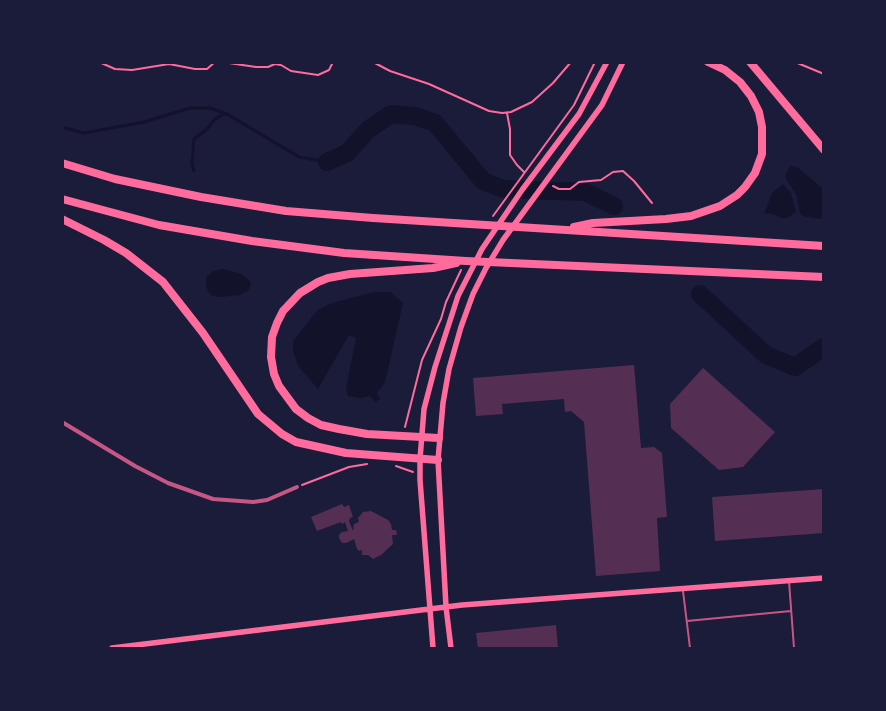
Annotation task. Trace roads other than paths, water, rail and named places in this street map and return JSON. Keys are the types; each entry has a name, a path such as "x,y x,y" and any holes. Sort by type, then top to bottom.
{"highway":[{"path":"564,229 593,222 691,216 720,206 737,195 745,187 760,164 762,154 762,127 759,112 751,96 740,82 725,70 708,62"},
{"path":"750,62 824,150"},
{"path":"62,163 124,181 286,212 824,246"},
{"path":"62,199 159,225 252,241 344,253 466,261 824,276"},
{"path":"62,219 126,253 163,282 203,333 258,414 282,434 296,442 315,447 346,452 438,460"},
{"path":"439,438 404,437 339,430 321,425 308,418 286,398 274,374 271,357 272,337 283,311 300,293 328,278 350,274 433,268 466,261"}],"main road":[{"path":"433,648 420,459 426,400 434,367 453,308 482,249 512,204 579,114 607,62"},
{"path":"451,648 446,607 438,491 439,438 449,369 468,308 486,268 503,240 602,105 623,62"},
{"path":"112,648 429,608 824,578"}],"street":[{"path":"62,422 135,466 168,483 213,500 253,502 267,500 297,486"}],"lane":[{"path":"788,580 794,648"},
{"path":"682,588 690,648"},
{"path":"687,622 791,611"}],"waterway":[{"path":"62,127 84,133 144,122 190,108 210,108 227,114 299,157 327,162"},
{"path":"194,171 192,164 194,139 207,129 215,119 224,114"},
{"path":"327,162 347,153 369,129 391,114 415,116 435,123 483,181 503,189 585,192 614,206"},
{"path":"700,294 766,355 795,367 824,347"}]}
